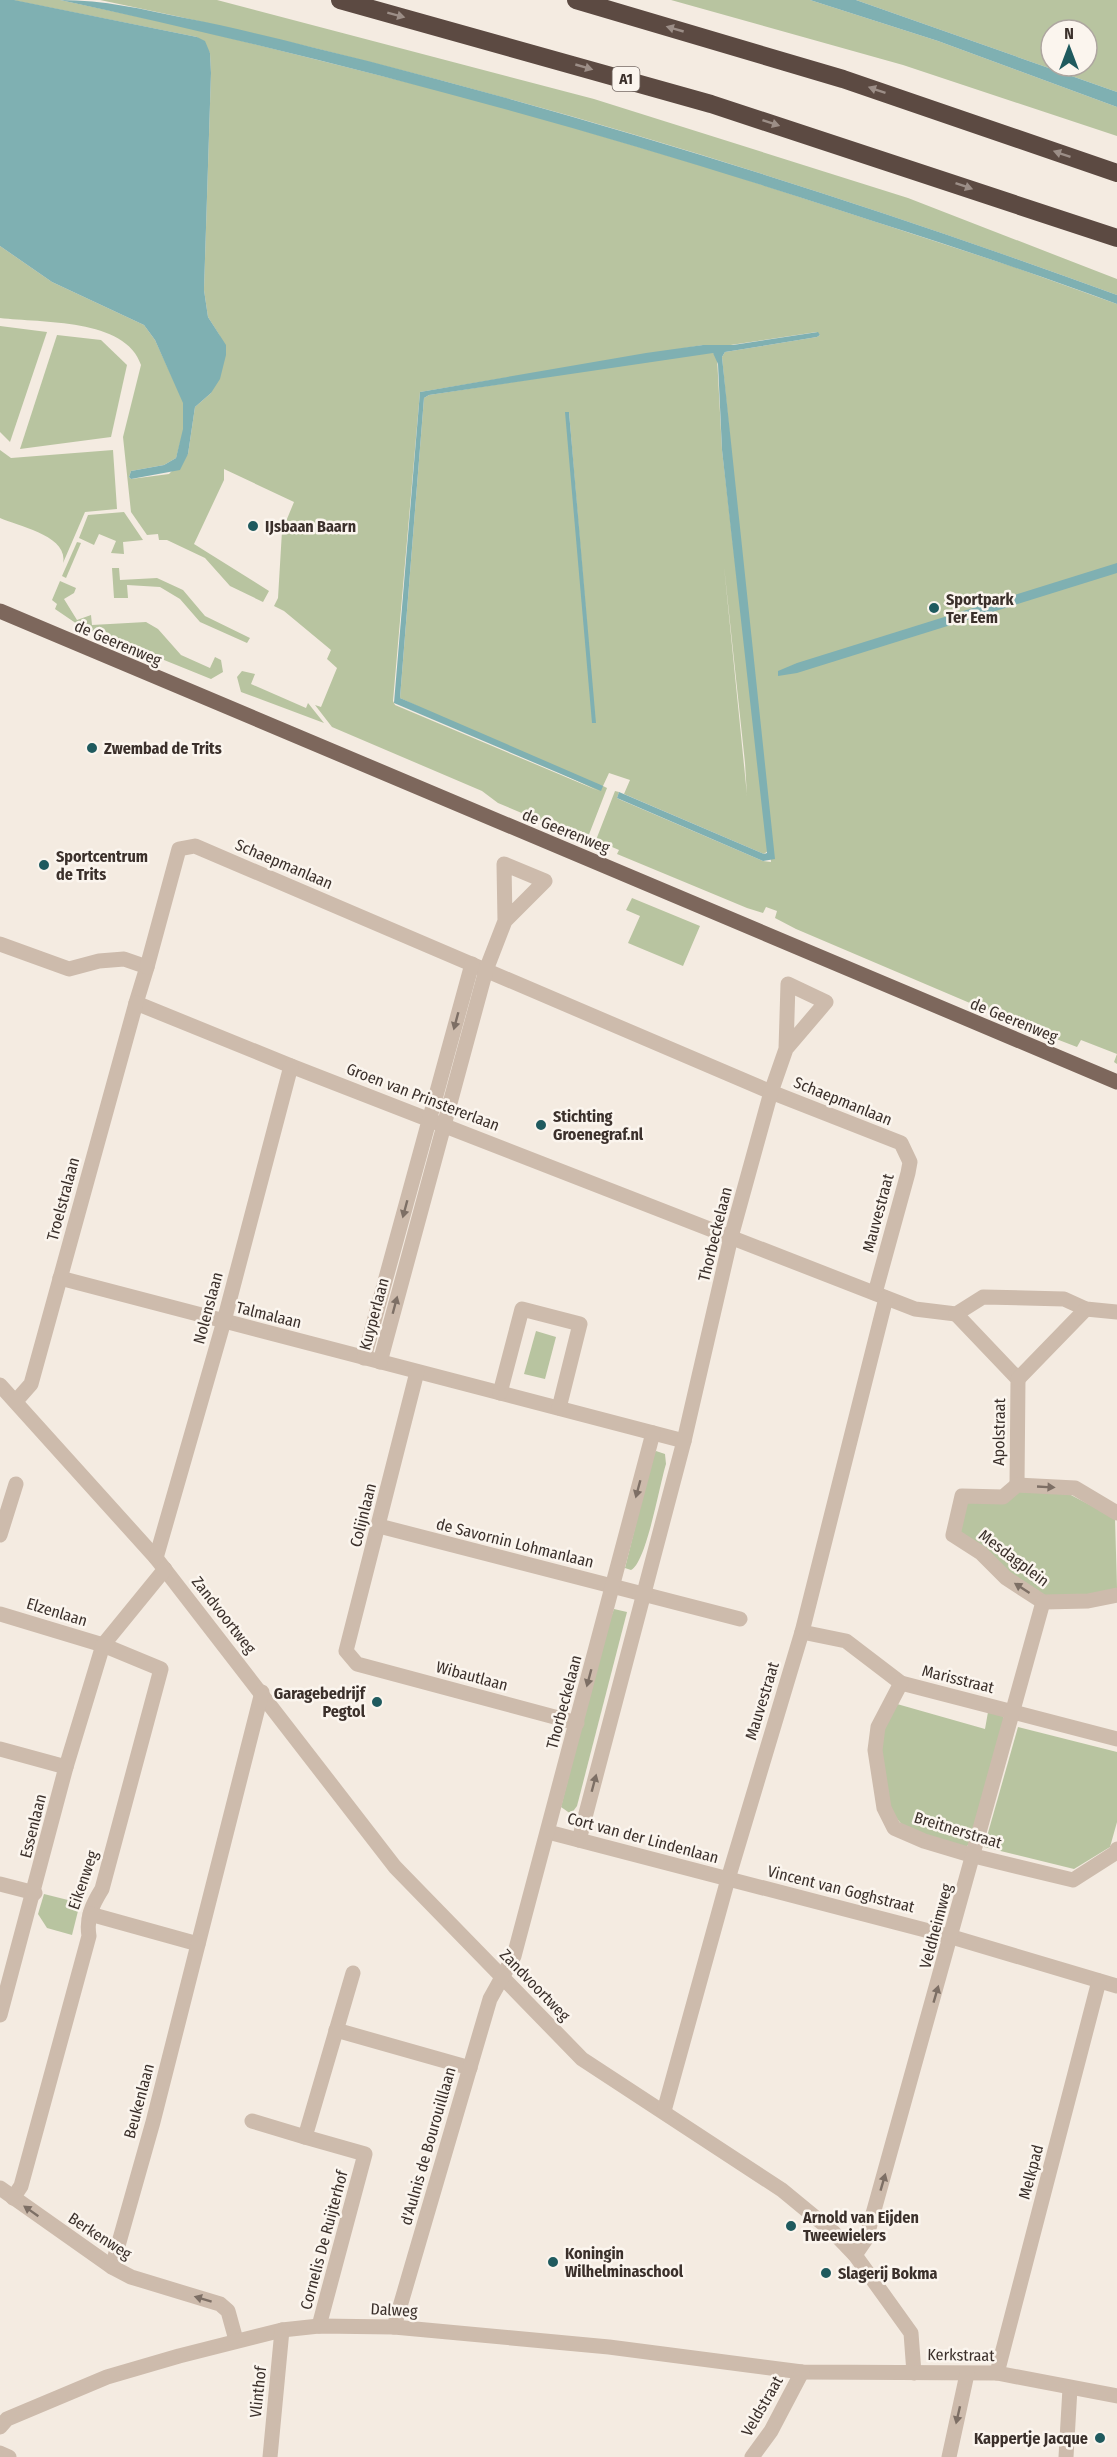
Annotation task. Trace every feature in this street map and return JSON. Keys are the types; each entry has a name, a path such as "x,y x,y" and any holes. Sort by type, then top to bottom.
{"highway":[{"name":"A1","path":"340,0 711,104 1117,238"},
{"path":"576,0 843,79 1117,173"}],"main road":[{"name":"de Geerenweg","path":"1,613 1117,1082"}],"street":[{"name":"Schaepmanlaan","path":"147,968 179,849 195,846 771,1092 901,1143"},
{"path":"479,967 505,921"},
{"path":"0,944 69,969 99,961 124,960 147,968 136,1003"},
{"name":"Kuyperlaan","path":"436,1121 380,1362 364,1358 436,1121 479,967"},
{"name":"Groen van Prinstererlaan","path":"136,1003 291,1066 915,1309 956,1314"},
{"name":"Troelstralaan","path":"16,1401 31,1384 136,1003"},
{"name":"Schaepmanlaan","path":"771,1092 786,1049"},
{"name":"Nolenslaan","path":"160,1564 291,1066"},
{"name":"Thorbeckelaan","path":"579,1840 684,1441 731,1237 771,1092"},
{"name":"Mauvestraat","path":"664,2111 728,1879 802,1632 908,1173 910,1162 901,1143"},
{"name":"Talmalaan","path":"60,1278 364,1358"},
{"path":"956,1314 982,1297 1064,1299 1086,1309 1117,1311"},
{"path":"500,1393 522,1309 571,1321 580,1324 560,1408"},
{"name":"Apolstraat","path":"1017,1485 1018,1379 1086,1309"},
{"name":"Apolstraat","path":"956,1314 1018,1379"},
{"path":"380,1362 684,1441"},
{"name":"Colijnlaan","path":"357,1664 346,1651 417,1372"},
{"name":"Zandvoortweg","path":"0,1385 160,1564 262,1692 395,1867 582,2059 782,2190 833,2232 855,2255 911,2333 915,2373"},
{"name":"Thorbeckelaan","path":"502,1977 514,1956 653,1433"},
{"path":"0,1535 16,1484"},
{"name":"Mesdagplein","path":"1117,1513 1075,1488 1017,1485 1003,1497 962,1496 952,1535 981,1553 1006,1578 1043,1602 1088,1601 1117,1594"},
{"name":"de Savornin Lohmanlaan","path":"379,1526 643,1594"},
{"path":"103,1645 160,1564"},
{"path":"643,1594 740,1619"},
{"name":"Veldheimweg","path":"855,2255 866,2239 952,1937 1043,1602"},
{"name":"Elzenlaan","path":"0,1614 103,1645"},
{"name":"Marisstraat","path":"802,1632 846,1641 901,1683 1117,1739"},
{"name":"Essenlaan","path":"0,2015 35,1893 66,1767 103,1645"},
{"name":"Eikenweg","path":"13,2198 21,2186 86,1948 90,1914 93,1903 102,1889 161,1669 103,1645"},
{"name":"Wibautlaan","path":"357,1664 577,1723"},
{"name":"Breitnerstraat","path":"901,1683 878,1727 875,1750 884,1808 894,1828 924,1841 974,1856 1073,1880 1115,1853 1117,1849"},
{"name":"Beukenlaan","path":"112,2267 153,2122 262,1692"},
{"path":"0,1749 66,1767"},
{"name":"Cort van der Lindenlaan","path":"548,1832 728,1879"},
{"name":"Vincent van Goghstraat","path":"728,1879 952,1937 1117,1986"},
{"path":"0,1884 35,1893"},
{"path":"90,1914 198,1944"},
{"path":"305,2137 353,1973"},
{"name":"d'Aulnis de Bourouilllaan","path":"394,2327 490,1999 502,1977"},
{"name":"Melkpad","path":"997,2373 1100,1981"},
{"path":"336,2030 470,2068"},
{"name":"Cornelis De Ruijterhof","path":"252,2121 365,2154 319,2326"},
{"name":"Berkenweg","path":"0,2188 112,2267 131,2277 220,2304 228,2311 236,2340"},
{"name":"Dalweg","path":"0,2427 7,2419 107,2377 236,2340 282,2330 319,2326 394,2327 609,2346 802,2372"},
{"name":"Vlinthof","path":"270,2457 282,2330"},
{"name":"Kerkstraat","path":"802,2372 997,2373 1117,2396"},
{"name":"Veldstraat","path":"752,2457 771,2431 802,2372"},
{"path":"949,2457 967,2374"},
{"path":"1066,2457 1070,2388"},
{"path":"0,2453 9,2457"}],"green space":[{"path":"12,0 60,0 182,26 490,103 723,172 1014,267 1117,304 1117,1054 1081,1040 1077,1047 1038,1032 796,929 775,918 777,911 766,907 763,913 747,908 617,854 619,850 596,840 615,791 619,792 617,798 621,800 763,861 771,862 722,357 725,352 817,337 820,335 817,332 724,346 703,345 420,392 393,701 395,705 599,791 400,698 424,398 429,395 705,352 713,353 717,357 722,450 769,850 764,854 624,794 630,780 609,773 603,786 607,788 588,837 566,828 562,830 498,803 482,791 332,727 315,705 321,707 337,668 327,659 331,650 284,611 274,606 278,598 282,531 294,502 224,469 224,480 194,544 269,591 263,602 230,586 205,558 167,540 159,540 158,534 147,535 131,512 123,437 141,365 132,350 118,339 101,331 59,323 0,318 0,246 52,282 144,325 155,340 184,403 184,429 176,458 164,465 131,471 129,477 131,479 169,474 188,454 195,407 211,393 220,336 208,317 204,290 210,53 197,37","holes":["566,412 569,412 595,723","724,566 745,763 747,793"]},
{"path":"100,0 217,0 594,99 908,198 1117,279 1117,295 867,208 614,129 358,59"},
{"path":"671,0 810,0 938,41 1117,107 1117,136 903,65"},
{"path":"856,0 1117,0 1117,92 1077,78 1099,78 1099,18 1039,18 1039,65"},
{"path":"0,326 47,332 10,442 0,432"},
{"path":"57,335 101,340 127,365 111,437 20,449"},
{"path":"0,450 11,458 113,450 117,509 85,512 63,563 63,554 50,539 0,518"},
{"path":"124,512 143,540 123,542 124,554 111,553 116,541 99,534 94,545 79,538 88,515"},
{"path":"77,542 81,543 66,578 62,576"},
{"path":"112,568 119,568 120,580 157,578 183,590 205,616 250,638 247,643 200,622 180,599 160,587 127,585 128,598 114,598"},
{"path":"60,581 76,588 74,593 64,599 77,620 91,615 92,625 146,622 158,629 181,655 210,668 215,657 221,660 223,672 211,679 80,626 55,609 57,604 52,600"},
{"path":"242,671 255,674 251,684 306,708 308,703 324,723 241,692 237,677"},
{"path":"632,898 700,926 683,966 628,943 640,916 626,910"},
{"path":"536,1331 556,1337 545,1379 524,1374"},
{"path":"656,1451 665,1454 666,1464 647,1539 637,1565 631,1570 625,1568 653,1455"},
{"path":"1018,1492 1067,1493 1115,1518 1117,1588 1073,1597 1048,1596 1016,1579 960,1536 965,1506 971,1500"},
{"path":"614,1609 627,1612 577,1806 571,1814 561,1807 603,1639"},
{"path":"897,1704 985,1729 988,1712 1002,1715 1005,1721 971,1843 963,1849 910,1829 896,1818 891,1808 884,1782 881,1743 884,1729"},
{"path":"1018,1727 1117,1752 1117,1822 1110,1847 1074,1869 984,1847"},
{"path":"44,1894 80,1903 72,1935 47,1928 38,1914"}],"water":[{"path":"0,0 14,0 197,37 205,41 210,53 204,290 208,317 226,345 226,355 220,379 211,393 195,407 188,454 180,470 131,479 129,477 131,471 164,465 176,458 183,429 183,403 155,340 144,325 52,282 0,246"},
{"path":"60,0 123,6 231,28 368,61 557,112 745,169 932,230 1117,295 1117,304 1014,267 743,179 550,122 355,69"},
{"path":"810,0 856,0 1039,65 1039,78 1077,78 1117,92 1117,107 938,41"},
{"path":"818,332 820,335 817,337 725,352 722,357 775,859 763,861 617,798 619,792 764,854 767,853 722,450 718,364 713,353 429,395 424,398 400,698 601,785 603,786 601,791 394,703 420,392 646,353 703,345 733,345"},
{"path":"565,412 569,412 596,723 592,723"},
{"path":"1117,563 1117,573 797,673 778,676 778,671 797,663"}],"place":[{"name":"IJsbaan Baarn","path":"253,526"},
{"name":"Sportpark Ter Eem","path":"934,608"},
{"name":"Zwembad de Trits","path":"92,748"},
{"name":"Sportcentrum de Trits","path":"44,865"},
{"name":"Stichting Groenegraf.nl","path":"541,1125"},
{"name":"Garagebedrijf Pegtol","path":"377,1702"},
{"name":"Arnold van Eijden Tweewielers","path":"791,2226"},
{"name":"Koningin Wilhelminaschool","path":"553,2262"},
{"name":"Slagerij Bokma","path":"826,2273"},
{"name":"Kappertje Jacque","path":"1100,2438"}]}
